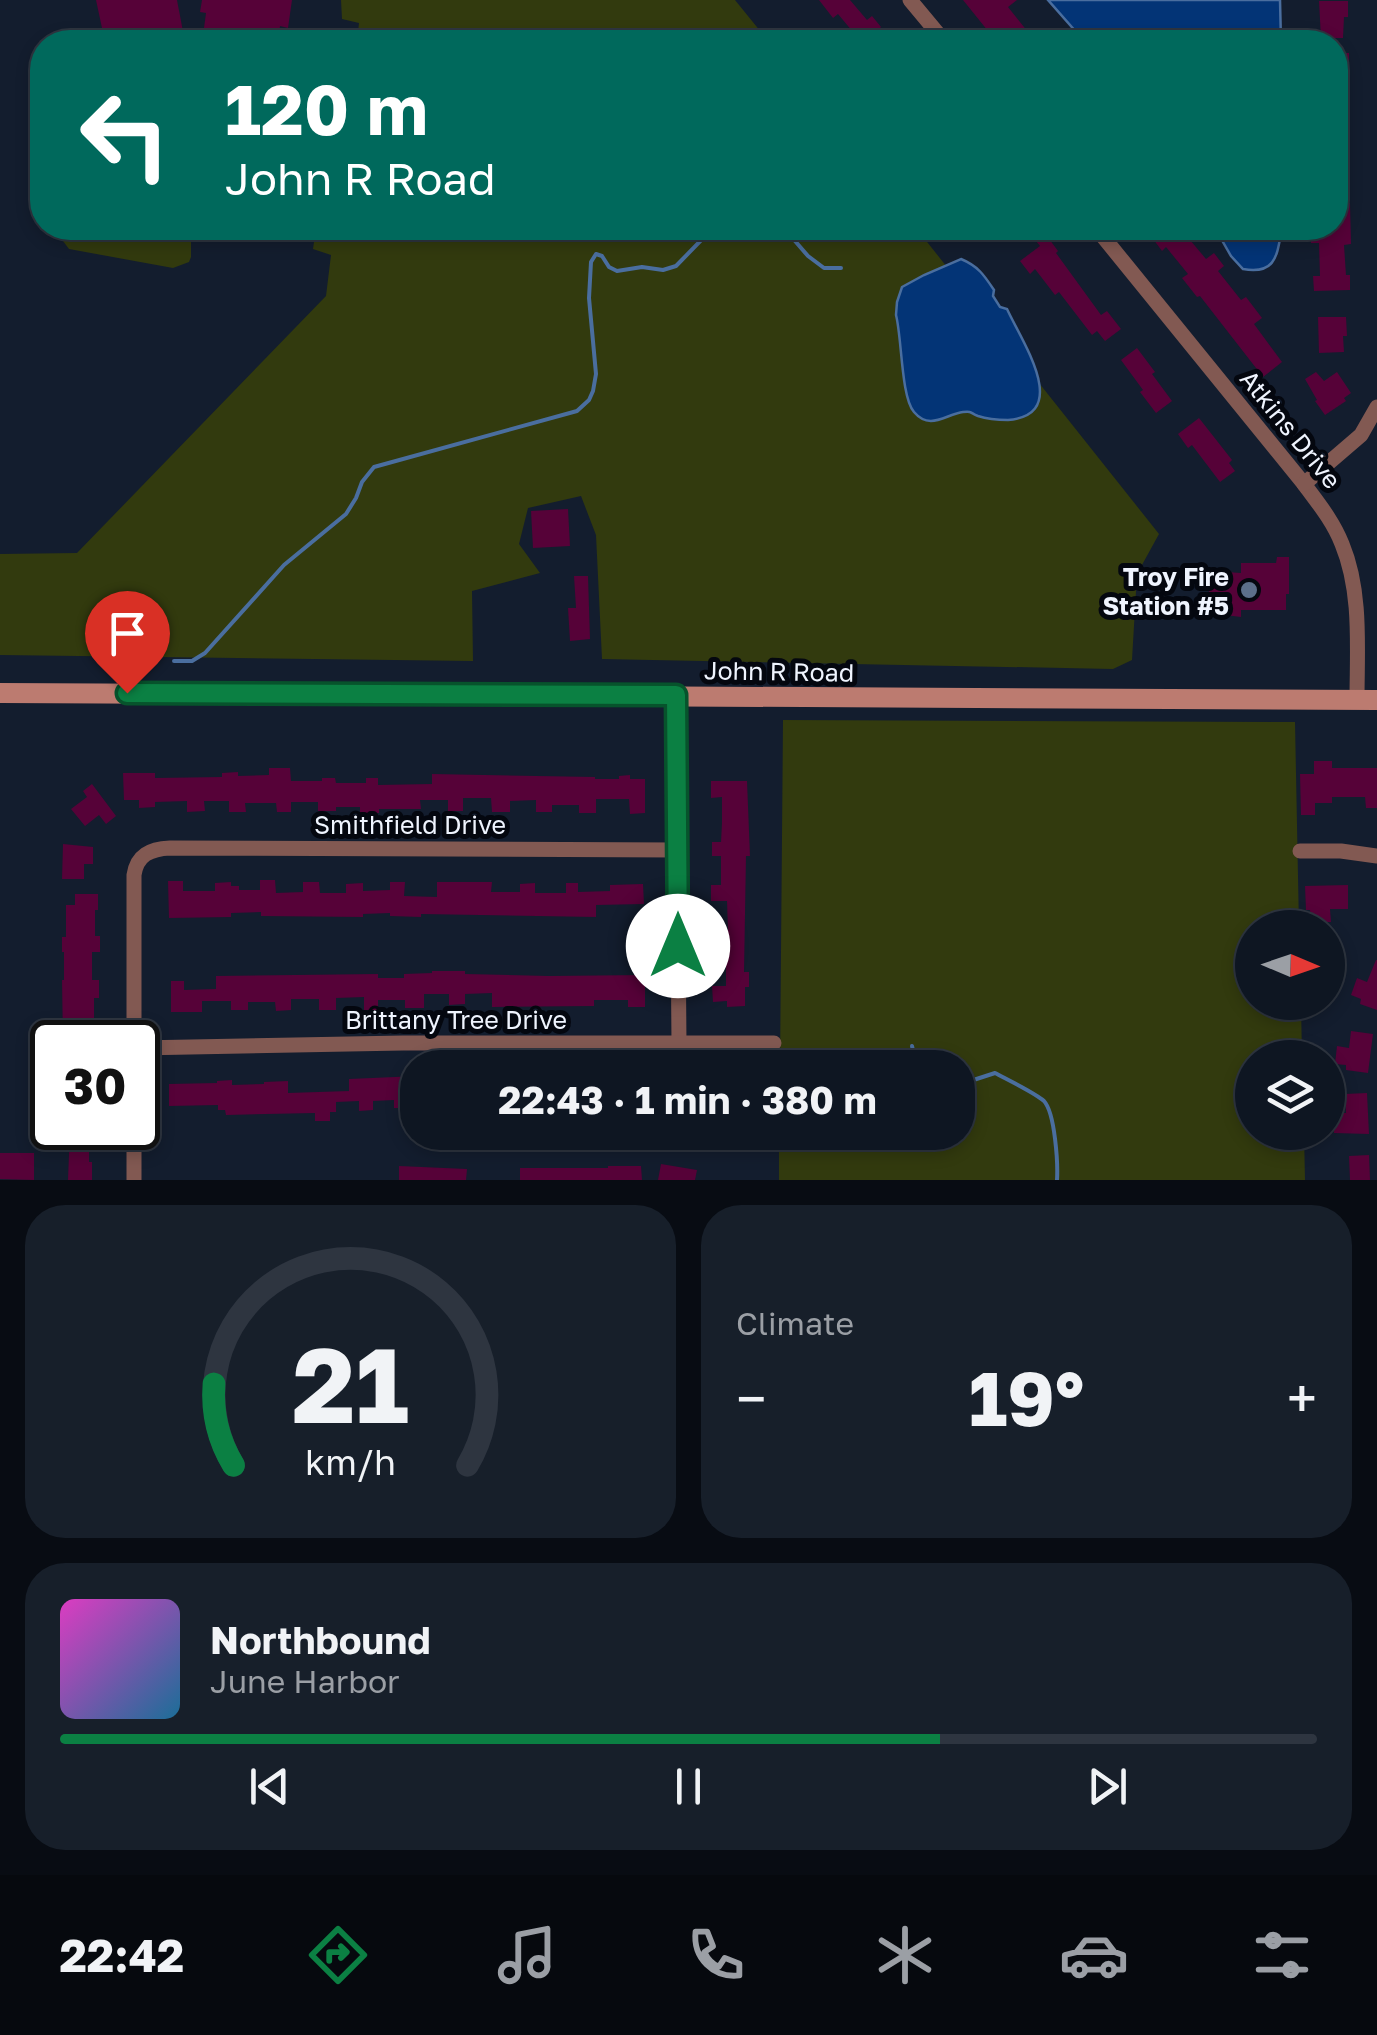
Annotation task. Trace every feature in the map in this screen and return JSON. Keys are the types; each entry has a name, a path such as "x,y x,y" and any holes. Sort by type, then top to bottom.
{"main road":[{"name":"John R Road","path":"0,692 1367,700"}],"street":[{"path":"910,0 935,30"},
{"name":"Atkins Drive","path":"1106,240 1329,518 1348,562 1367,700"},
{"path":"1304,484 1360,435 1377,407"},
{"path":"676,695 679,1043"},
{"name":"Smithfield Drive","path":"136,1020 134,876 142,855 153,850 678,850"},
{"path":"1300,850 1377,856"},
{"name":"Brittany Tree Drive","path":"160,1046 774,1043"},
{"path":"134,1150 134,1180"}],"green space":[{"path":"341,0 735,0 759,30 358,30 359,23 342,19"},
{"path":"62,240 191,240 189,262 173,268 69,249"},
{"path":"314,240 926,240 1159,534 1137,574 1132,660 1113,669 602,659 596,535 581,496 528,508 519,544 540,573 472,591 473,661 0,655 0,554 77,553 326,296 331,255 313,249"},
{"path":"783,720 1295,722 1299,910 1235,910 1235,1020 1301,1020 1302,1040 1235,1040 1235,1150 1304,1150 1305,1180 779,1180 779,1150 975,1150 975,1050 780,1050"}],"water":[{"path":"1048,0 1280,0 1281,30 1074,30"},
{"path":"1222,240 1280,240 1273,260 1263,269 1243,269"},
{"path":"961,259 987,280 1031,356 1040,391 1037,405 1027,415 1001,420 966,412 932,421 920,418 910,404 896,315 902,287"}],"building":[{"path":"96,0 177,0 183,30 102,30"},
{"path":"202,0 292,0 288,28 280,26 280,30 204,28 206,13 200,12"},
{"path":"819,0 850,0 867,20 872,16 881,27 851,30 838,14 833,18"},
{"path":"963,0 1017,0 1008,7 1026,30 987,30"},
{"path":"1319,1 1348,1 1343,30 1321,30"},
{"path":"1348,124 1350,124 1348,170"},
{"path":"1350,203 1351,244 1344,245 1350,290 1314,291 1313,276 1320,276 1319,243 1311,243 1348,240"},
{"path":"1035,240 1050,240 1101,315 1107,311 1121,329 1105,341 1097,331 1092,335 1059,292 1055,295 1035,269 1030,274 1020,261 1040,246"},
{"path":"1154,240 1190,240 1206,259 1214,253 1224,266 1218,271 1241,300 1246,297 1262,318 1254,324 1282,362 1263,377 1182,278 1188,274 1166,247 1162,251"},
{"path":"1318,317 1346,317 1344,352 1319,353"},
{"path":"1137,348 1172,401 1156,413 1121,360"},
{"path":"1316,372 1324,381 1337,372 1351,393 1325,415 1305,379"},
{"path":"1199,418 1232,460 1229,463 1235,471 1220,482 1192,445 1188,448 1178,434"},
{"path":"568,509 570,546 533,548 531,511"},
{"name":"Troy Fire Station #5","path":"1277,557 1289,557 1286,610 1241,610 1241,617 1209,613 1209,586 1226,586 1226,572 1241,573 1241,563 1276,563"},
{"path":"574,576 588,576 590,639 570,641 568,608 576,608"},
{"path":"1314,761 1332,761 1332,768 1377,768 1377,808 1366,808 1365,797 1332,797 1332,803 1315,803 1315,815 1301,815 1300,774 1314,774"},
{"path":"269,768 290,768 291,781 335,778 336,783 366,783 366,778 378,778 378,785 432,784 432,774 595,779 630,775 630,779 645,779 645,813 630,814 629,799 596,799 596,813 579,813 579,805 552,805 552,812 536,812 536,800 510,801 510,812 492,812 491,798 463,798 463,811 448,811 448,800 420,800 421,809 379,809 379,813 360,813 360,807 318,811 318,802 291,802 291,812 277,812 276,803 245,803 246,812 229,812 229,801 204,801 205,811 187,812 187,801 155,802 155,807 139,808 139,800 124,800 123,773 155,773 155,778 222,777 222,773 238,772 238,776 269,775"},
{"path":"711,781 747,781 750,856 746,856 744,972 749,972 749,987 745,987 745,1006 727,1007 727,1001 713,1002 712,986 726,986 726,944 713,945 713,930 728,930 727,901 711,901 711,885 721,885 721,856 712,856 712,842 721,842 722,797 711,798"},
{"path":"92,784 116,816 106,824 99,815 85,826 71,809 87,797 83,791"},
{"path":"63,844 93,847 93,864 84,864 84,879 62,879"},
{"path":"260,880 275,880 276,893 303,892 303,882 319,882 320,893 346,893 346,884 363,883 363,891 390,890 390,882 405,882 404,896 437,897 437,882 492,882 491,892 520,892 520,884 535,883 535,893 566,893 566,883 578,883 578,892 610,891 610,885 643,884 644,904 596,905 596,917 421,917 390,913 363,917 261,916 261,912 231,913 231,917 169,918 168,881 183,881 183,891 215,891 215,883 231,882 239,890 260,890"},
{"path":"1348,885 1348,909 1306,910 1305,886"},
{"path":"75,894 98,894 95,936 100,936 100,952 92,952 92,980 99,980 99,998 94,998 94,1020 63,1020 62,937 66,937 66,905 75,905"},
{"path":"1376,960 1377,1010 1360,1004 1361,999 1351,995 1357,978 1367,982"},
{"path":"432,971 645,975 645,1007 628,1007 628,1000 594,1000 594,1006 492,1007 492,993 465,994 465,1004 449,1005 449,994 424,994 424,1008 405,1008 405,1000 378,1000 378,1010 364,1010 364,997 336,998 336,1010 319,1010 319,999 291,999 291,1010 276,1011 275,1002 248,1002 248,1010 231,1010 231,1001 202,1001 202,1012 171,1012 171,981 184,981 184,990 216,989 216,976 378,974 378,978 404,978 404,974"},
{"path":"1351,1031 1373,1034 1368,1073 1346,1070 1345,1047 1349,1048"},
{"path":"400,1077 400,1108 394,1108 394,1100 373,1101 373,1110 359,1111 359,1101 336,1102 336,1112 330,1112 330,1121 315,1121 315,1113 226,1115 225,1110 218,1110 218,1105 169,1106 169,1084 288,1081 288,1093 349,1091 349,1079"},
{"path":"1367,1093 1369,1134 1345,1133 1345,1094"},
{"path":"69,1150 89,1150 92,1180 68,1180"},
{"path":"0,1153 34,1153 34,1180 0,1179"},
{"path":"1369,1155 1370,1180 1350,1180 1349,1156"},
{"path":"661,1164 697,1170 695,1180 658,1180"},
{"path":"399,1166 467,1169 466,1180 399,1180"},
{"path":"641,1166 642,1180 520,1180 520,1168"}],"waterway":[{"path":"174,661 192,661 205,653 284,565 346,514 374,467 577,411 589,400 596,374 589,298 591,262 596,254 617,271 642,267 663,270 676,266 701,240"},
{"path":"794,240 824,268 841,268"},
{"path":"912,1046 913,1050"},
{"path":"975,1079 995,1073 1044,1101 1053,1127 1057,1180"}],"place":[{"name":"Troy Fire Station #5","path":"1249,590"}],"route":[{"path":"127,693 676,695 678,946"}]}
